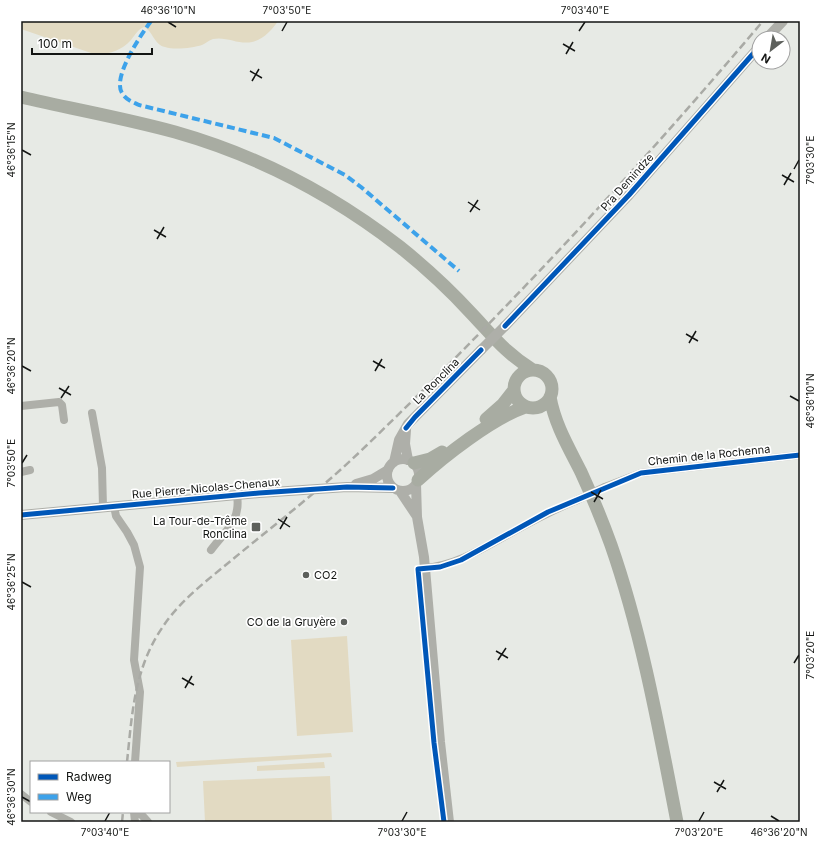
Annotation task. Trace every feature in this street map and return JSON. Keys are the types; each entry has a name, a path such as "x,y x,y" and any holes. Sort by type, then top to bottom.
{"highway":[{"path":"21,97 181,134 240,155 294,179 359,217 408,253 458,299 500,345 533,370 540,372 548,378 552,388 550,397 553,412 563,438 597,508 625,590 653,703 677,822"},
{"path":"500,345 511,366 517,400 548,420 563,438"},
{"path":"411,461 437,456 498,409 523,373 533,370"},
{"path":"417,482 437,463 498,420 529,408 543,406 550,397"}],"street":[{"path":"775,30 783,21"},
{"name":"Pra Demindze","path":"505,326 629,195 751,56"},
{"name":"La Ronclina","path":"391,466 398,440 406,428 415,417 505,326"},
{"path":"21,406 59,402 62,405 64,420"},
{"path":"92,413 102,468 103,507"},
{"path":"406,428 405,444 411,461 418,471 417,517 425,568 440,742 449,822"},
{"name":"Chemin de la Rochenna","path":"425,568 440,567 461,560 548,512 640,473 800,455"},
{"path":"411,461 399,459 391,466 387,479 417,517"},
{"name":"Rue Pierre-Nicolas-Chenaux","path":"346,487 373,479 391,466"},
{"path":"21,472 30,470"},
{"path":"397,490 410,490 417,482"},
{"name":"Rue Pierre-Nicolas-Chenaux","path":"21,515 237,495 346,487 397,490"},
{"path":"211,550 236,518 239,508 237,495"},
{"path":"114,506 116,516 134,545 140,567 134,660 140,692 135,761"},
{"path":"21,794 30,801"},
{"path":"53,813 71,822"},
{"path":"136,816 148,822"}],"shaded area":[{"path":"21,21 278,21 267,34 252,42 247,43 218,38 202,45 184,48 169,48 161,46 144,27 119,50 109,53 94,54 21,29"},
{"path":"347,636 353,732 297,736 291,640"},
{"path":"331,753 332,757 177,767 176,762"},
{"path":"324,762 325,768 257,771 257,766"},
{"path":"330,776 332,822 205,822 203,781"}],"railway":[{"path":"127,761 136,693 145,660 162,628 177,608 204,583 335,475 470,343 619,185 763,21"},
{"path":"122,822 123,813"}],"marked path":[{"path":"151,21 129,56 121,77 120,86 122,93 128,99 139,105 274,138 345,175 459,271"}],"cycle path":[{"path":"505,326 629,195 751,56"},
{"path":"406,428 481,350"},
{"path":"444,822 434,743 418,569 440,567 461,560 548,512 641,473 800,455"},
{"path":"21,515 259,493 347,487 393,488"}],"place":[{"name":"La Tour-de-Trême Ronclina","path":"256,527"},
{"name":"CO2","path":"306,575"},
{"name":"CO de la Gruyère","path":"344,622"}]}
